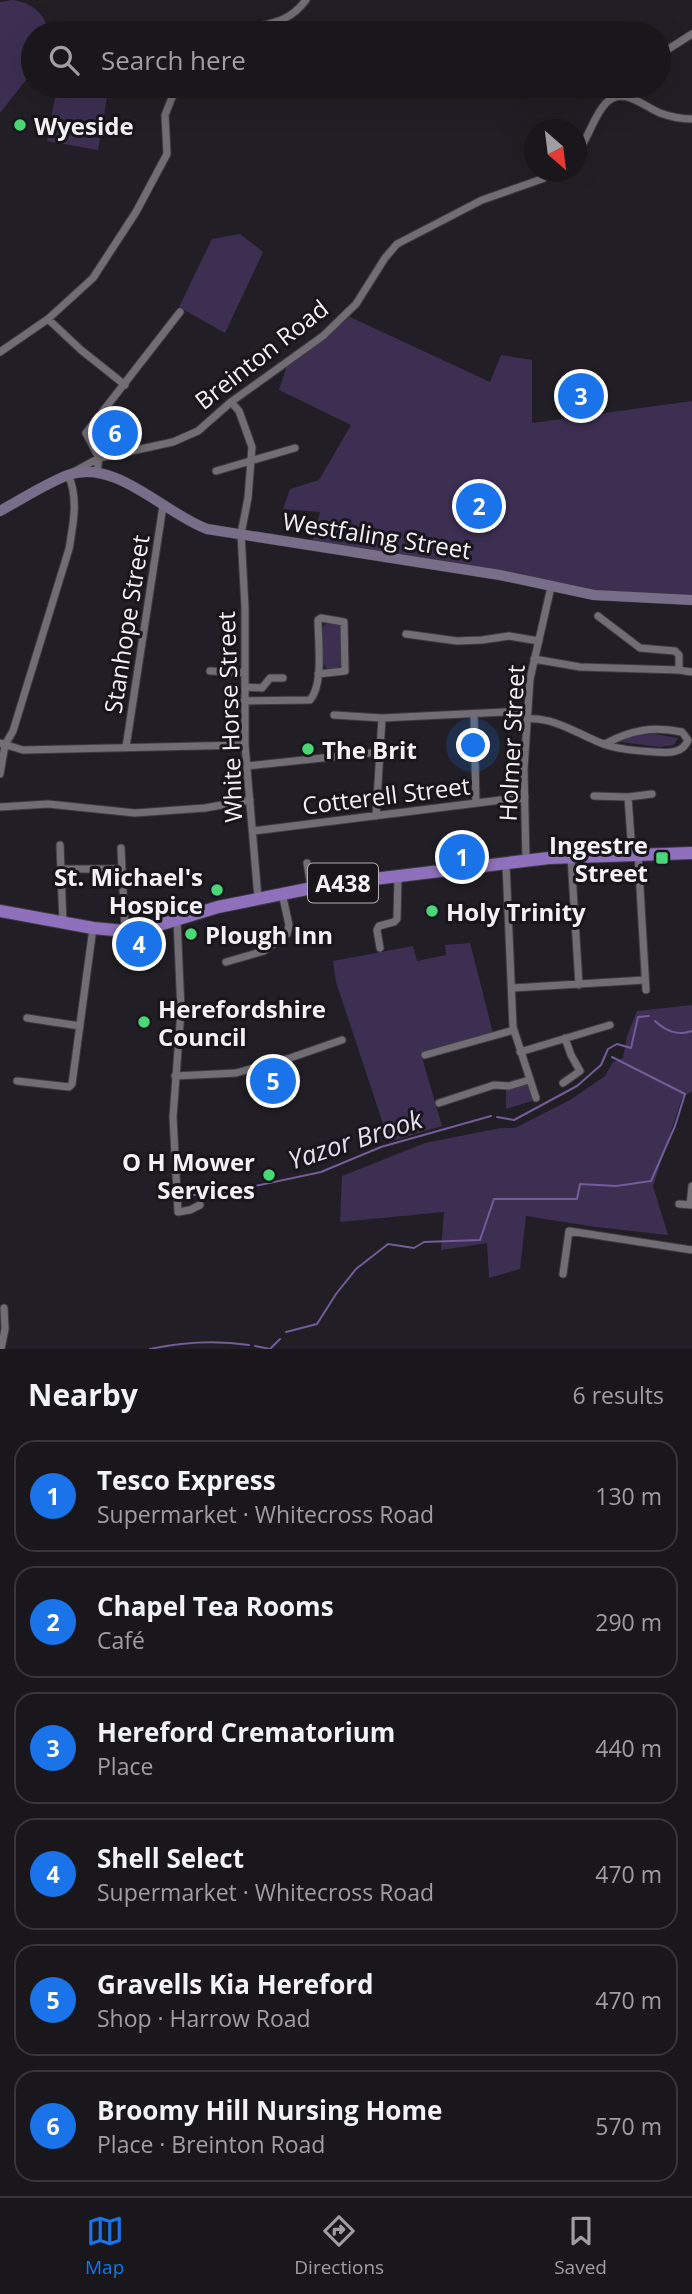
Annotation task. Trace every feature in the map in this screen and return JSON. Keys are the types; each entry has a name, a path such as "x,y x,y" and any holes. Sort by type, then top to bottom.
{"highway":[{"name":"A438","path":"0,911 93,929 125,931 311,887 571,856 692,853"}],"street":[{"path":"279,21 299,9 306,0"},
{"path":"671,47 692,34"},
{"path":"0,352 48,319 93,278 136,212 167,155 165,115 174,98"},
{"path":"587,134 604,104 613,98"},
{"path":"632,98 659,112 681,119 692,119"},
{"name":"Breinton Road","path":"0,511 99,458 185,438 198,430 230,402 323,336 356,304 397,244 482,200 533,182"},
{"path":"97,472 99,458 86,433 180,312"},
{"path":"48,319 125,385"},
{"path":"230,402 239,411 247,430 253,461"},
{"path":"216,471 295,448"},
{"name":"White Horse Street","path":"253,461 241,534 245,745 258,898"},
{"name":"Westfaling Street","path":"68,475 97,472 129,484 196,525 500,575 617,598 692,600"},
{"path":"0,774 3,744 13,731 69,549 74,493 68,475"},
{"name":"Stanhope Street","path":"126,747 163,506"},
{"name":"Holmer Street","path":"526,861 525,797 530,679 551,587"},
{"path":"598,616 640,648 675,651 678,655 679,670"},
{"path":"244,701 310,700 316,691 318,674 318,620 341,620 345,625 345,671 318,674"},
{"path":"406,634 457,641 509,636 539,640"},
{"path":"534,659 580,667 692,672"},
{"path":"210,671 245,673"},
{"path":"245,687 262,688 270,678 283,678"},
{"path":"474,714 477,803"},
{"path":"334,715 382,718 474,714 528,715 605,744 626,750 663,753 683,749 688,740 682,732 651,729 635,730 605,744"},
{"path":"376,816 382,718"},
{"path":"3,744 23,750 245,745"},
{"path":"247,766 379,752"},
{"path":"594,796 628,797 652,794"},
{"name":"Cotterell Street","path":"253,831 525,797"},
{"path":"628,797 646,990"},
{"path":"0,807 48,804 135,813 250,800"},
{"path":"60,845 63,924"},
{"path":"121,848 125,931"},
{"path":"571,856 579,985"},
{"path":"307,863 311,887"},
{"path":"506,864 514,1029 536,1098"},
{"path":"61,869 122,869"},
{"path":"380,948 377,930 379,926 397,919 398,877"},
{"path":"226,962 264,951 287,934 289,925 282,893"},
{"path":"177,920 181,1010 173,1117 178,1212 200,1205"},
{"path":"17,1080 71,1086 93,929"},
{"path":"513,988 645,980"},
{"path":"27,1018 80,1026"},
{"path":"520,1052 610,1025"},
{"path":"425,1055 514,1029"},
{"path":"563,1083 580,1071 570,1055 565,1038"},
{"path":"175,1076 236,1073 342,1040"},
{"path":"439,1103 494,1085 509,1086 529,1080"},
{"path":"679,1205 691,1205 692,1186"},
{"path":"563,1273 569,1231 692,1250"},
{"path":"1,1349 5,1329 2,1314"}],"shaded area":[{"path":"13,0 26,4 37,10 44,21 21,21 21,86 0,113 0,2"},
{"path":"55,98 107,98 98,150 47,141"},
{"path":"240,234 263,252 225,333 179,307 212,239"},
{"path":"350,317 490,382 501,355 532,360 532,423 692,401 692,595 601,591 562,585 506,571 312,543 320,512 283,509 290,489 319,480 351,425 279,390 287,366"},
{"path":"328,622 341,627 343,663 336,670 329,670 322,663 320,630"},
{"path":"654,734 678,738 674,745 660,747 621,742 634,735"},
{"path":"470,943 493,1033 421,1054 442,1126 389,1142 336,982 333,961 413,946 417,961 446,955 445,945"},
{"path":"692,1005 692,1091 682,1098 653,1186 668,1235 526,1216 520,1269 489,1278 487,1243 441,1250 444,1212 340,1222 342,1176 425,1143 501,1128 515,1128 570,1100 605,1076 613,1062 623,1058 627,1036 637,1011"},
{"path":"527,1083 535,1100 506,1109 506,1089"}],"waterway":[{"name":"Yazor Brook","path":"497,1117 514,1120 577,1086 601,1065 608,1049 617,1044 631,1048 638,1017 649,1016"},
{"name":"Yazor Brook","path":"655,1021 672,1032 692,1031"},
{"path":"286,1332 317,1324 356,1269 388,1244 414,1248 424,1242 480,1240 494,1199 577,1199 580,1184 616,1186 651,1181 675,1126 685,1094 612,1057"},
{"name":"Yazor Brook","path":"187,1195 213,1195 321,1172 381,1147 491,1116"},
{"path":"255,1346 270,1349 280,1339"},
{"path":"150,1349 199,1342 249,1345"}],"place":[{"name":"Wyeside","path":"20,125"},
{"name":"Hereford Crematorium","path":"581,396"},
{"name":"Broomy Hill Nursing Home","path":"115,433"},
{"name":"Chapel Tea Rooms","path":"479,506"},
{"name":"The Brit","path":"308,749"},
{"name":"Tesco Express","path":"462,857"},
{"name":"Ingestre Street","path":"662,858"},
{"name":"St. Michael's Hospice","path":"217,890"},
{"name":"Holy Trinity","path":"432,911"},
{"name":"Plough Inn","path":"191,934"},
{"name":"Shell Select","path":"139,944"},
{"name":"Herefordshire Council","path":"144,1022"},
{"name":"Gravells Kia Hereford","path":"273,1081"},
{"name":"O H Mower Services","path":"269,1175"}]}
